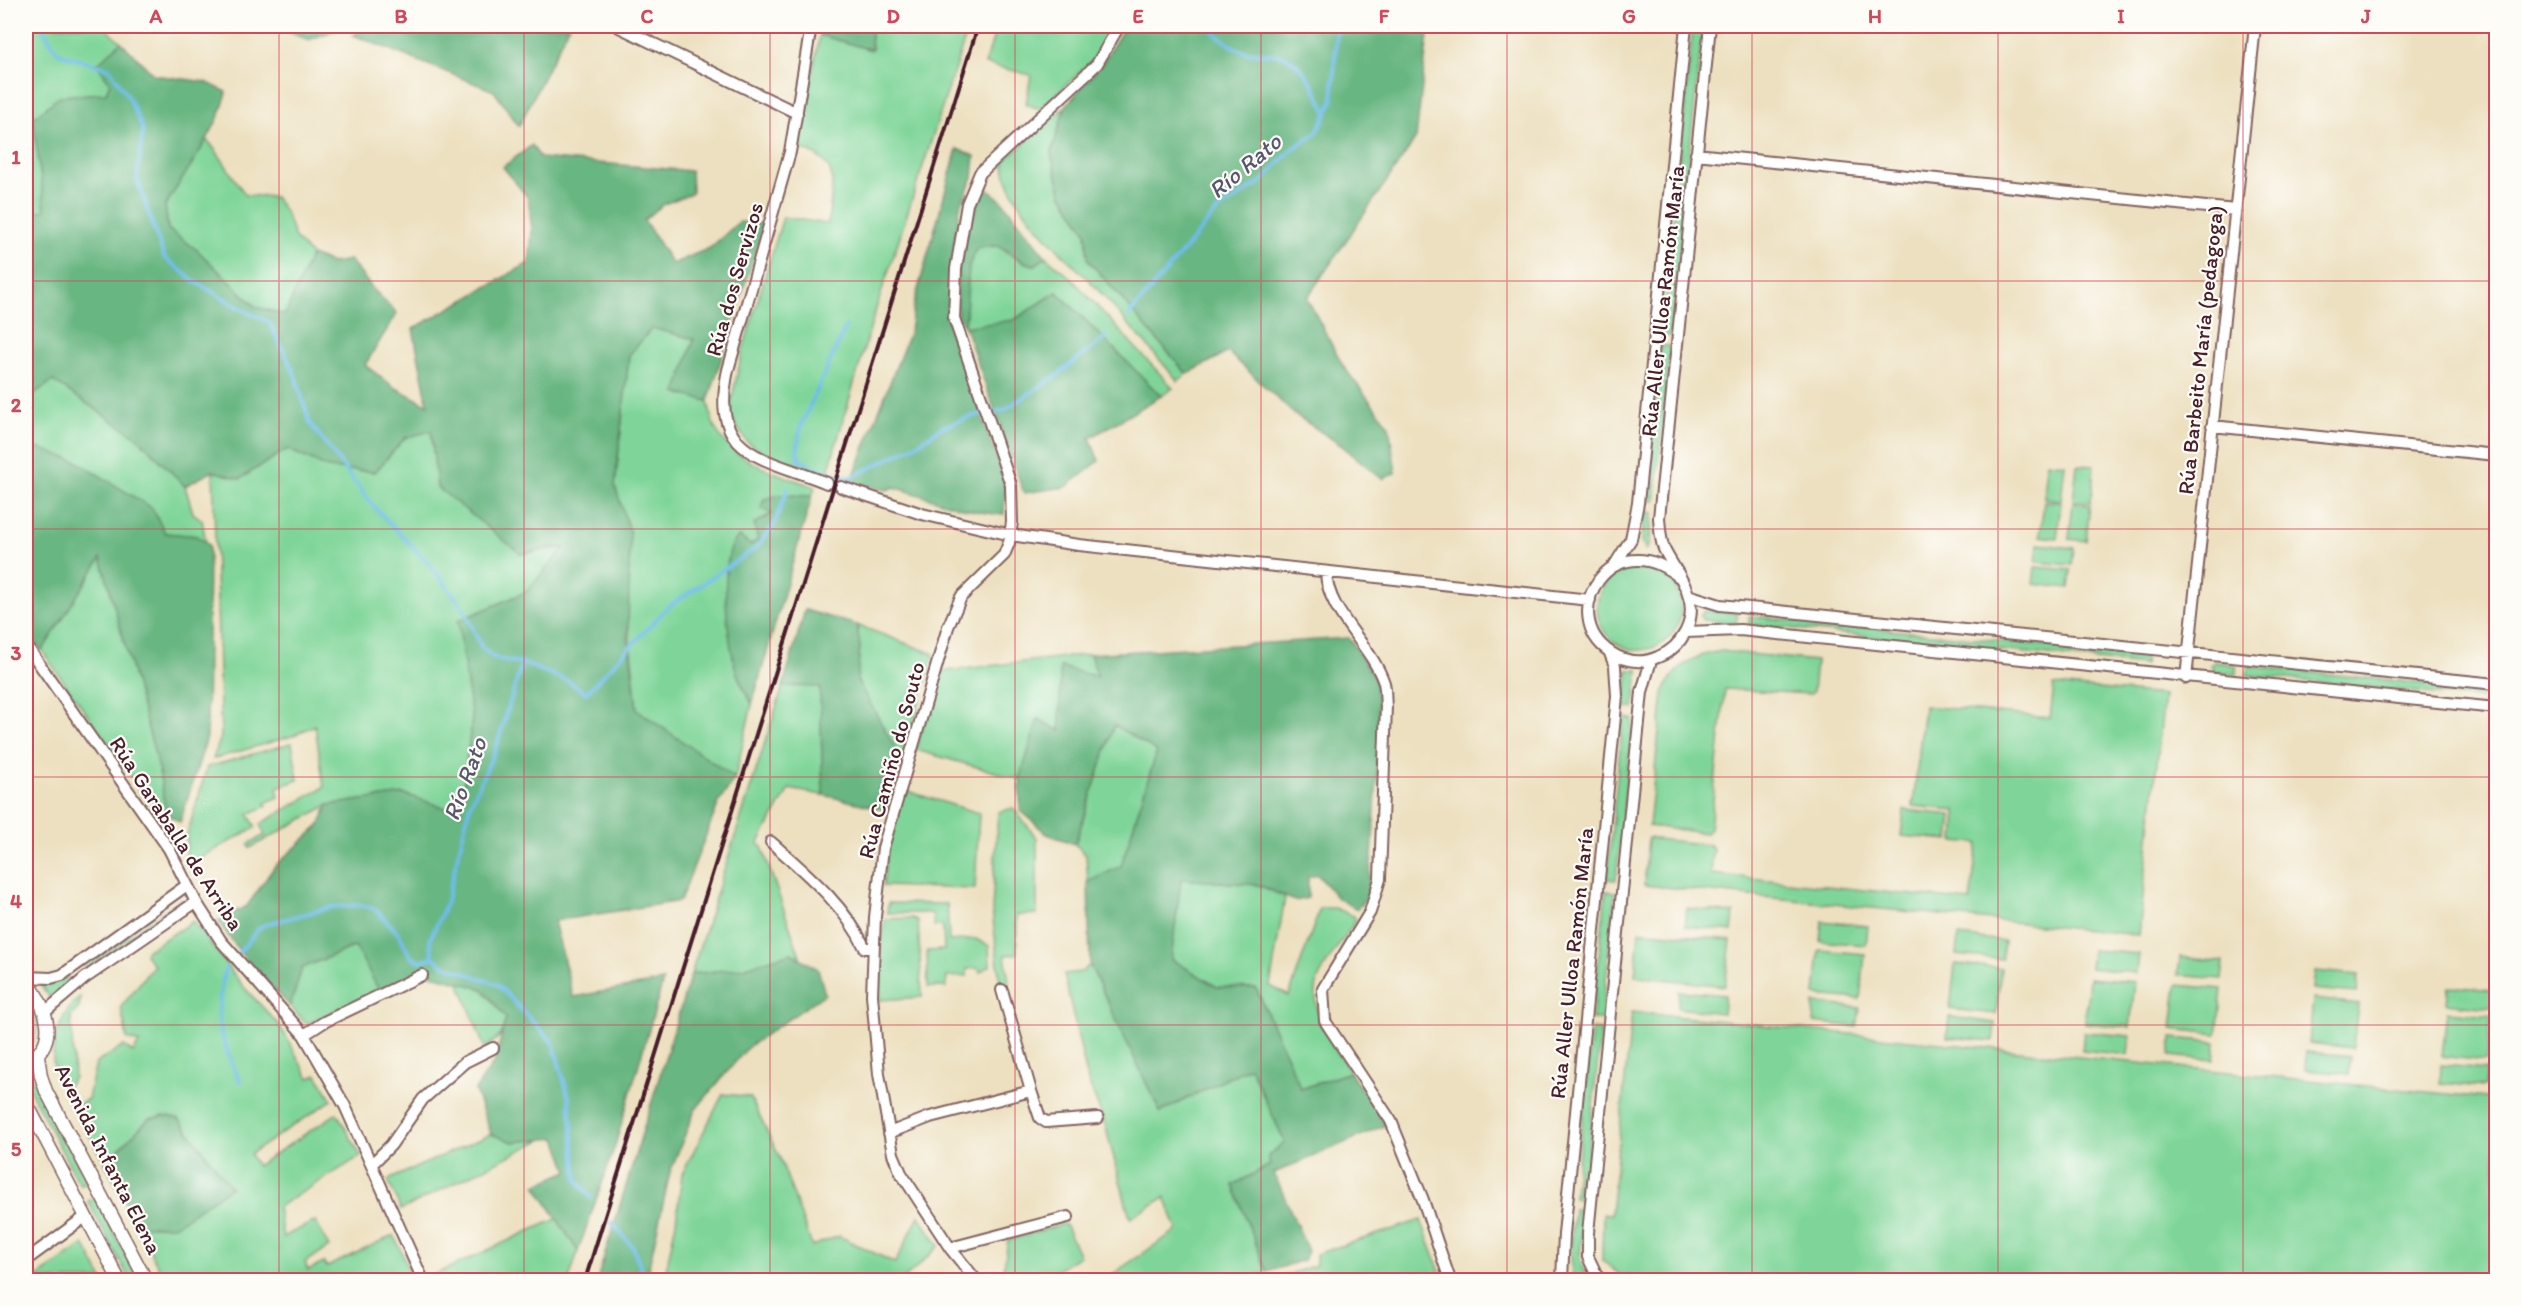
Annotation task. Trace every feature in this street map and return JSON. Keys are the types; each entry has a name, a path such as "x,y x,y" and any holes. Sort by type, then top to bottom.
{"street":[{"path":"617,26 797,113"},
{"name":"Rúa dos Servizos","path":"811,26 783,180 728,370 722,396 722,413 726,426 736,441 752,455 827,483"},
{"path":"1011,535 1011,485 954,318 956,269 967,204 980,173 1097,64 1119,26"},
{"name":"Rúa Aller Ulloa Ramón María","path":"1562,1281 1564,1234 1617,696 1615,666 1609,651 1598,640 1590,625 1590,600 1598,580 1614,566 1631,539 1638,503 1686,26"},
{"name":"Rúa Aller Ulloa Ramón María","path":"1686,632 1690,620 1688,595 1663,547 1659,518 1710,26"},
{"name":"Rúa Barbeito María (pedagoga)","path":"2186,678 2254,26"},
{"path":"1696,154 2235,210"},
{"path":"2212,426 2496,455"},
{"path":"841,487 922,514 1011,535 1079,545 1590,600"},
{"name":"Rúa Camiño do Souto","path":"976,1281 950,1248 901,1173 889,1133 879,1074 872,1001 873,948 883,848 948,627 961,597 1004,555 1011,535"},
{"path":"1614,566 1631,560 1649,560 1665,566 1679,577"},
{"path":"1326,572 1327,590 1374,661 1381,676 1386,706 1380,879 1370,912 1323,989 1325,1021 1391,1121 1423,1200 1450,1281"},
{"path":"1688,595 1720,605 2496,684"},
{"path":"1609,651 1622,658 1636,661 1651,660 1677,645 1686,632 1740,630 2186,678 2496,708"},
{"name":"Rúa Garaballa de Arriba","path":"26,645 169,849 196,902 221,941 304,1035 345,1106 423,1281"},
{"name":"Rúa Aller Ulloa Ramón María","path":"1599,1281 1588,1257 1588,1233 1640,703 1651,660"},
{"path":"771,842 818,884 854,923 865,948 873,948"},
{"path":"26,979 62,975 187,885"},
{"path":"45,1012 85,978 196,902"},
{"path":"304,1035 324,1022 422,975"},
{"path":"26,979 41,999 45,1012 46,1038 38,1056 26,1064"},
{"path":"1002,990 1040,1118 1046,1122 1098,1118"},
{"path":"372,1164 392,1145 423,1099 465,1062 493,1048"},
{"name":"Avenida Infanta Elena","path":"38,1056 40,1076 46,1091 146,1281"},
{"path":"889,1133 930,1117 1031,1091"},
{"name":"Avenida Infanta Elena","path":"26,1102 119,1281"},
{"path":"26,1260 85,1217"},
{"path":"950,1248 1068,1217"}],"green space":[{"path":"26,26 103,26 121,42 98,64 110,83 106,93 60,96 33,119 45,210 26,215 26,120 32,118 26,88"},
{"path":"274,26 345,26 309,40"},
{"path":"371,26 569,26 519,126 494,91 353,35"},
{"path":"822,26 870,26 872,50 820,35"},
{"path":"870,26 940,26 965,38 876,309 827,475 763,452 747,442 728,414 743,349 783,217 828,224 832,185 828,167 822,159 797,147 820,35 872,50"},
{"path":"997,26 1115,26 1096,57 1040,109 1026,104 1031,75 985,64"},
{"path":"1125,26 1429,26 1416,138 1307,298 1343,366 1389,426 1396,473 1382,479 1341,445 1294,414 1228,352 1187,374 1088,260 1086,232 1062,195 1051,154 1065,107 1103,62"},
{"path":"1693,26 1703,26 1686,184 1677,183"},
{"path":"121,42 154,75 206,82 226,92 210,134 165,206 168,229 197,250 256,307 285,315 311,255 332,263 350,260 372,288 397,313 365,365 394,387 428,405 413,329 529,263 532,230 528,198 503,167 532,145 540,158 691,171 692,193 664,204 644,220 672,264 710,248 739,222 764,224 708,401 676,393 694,339 652,328 629,355 615,486 630,532 628,635 637,710 735,778 719,802 680,901 554,921 573,997 663,981 615,1146 578,1251 535,1185 568,1171 556,1138 513,1142 491,1134 475,1090 495,1061 506,1018 483,989 422,972 379,990 355,946 302,968 290,1006 246,960 218,921 247,906 275,866 319,826 328,805 404,794 460,813 472,718 458,621 526,592 565,547 552,547 521,554 437,487 431,431 405,438 375,472 328,468 287,449 240,479 213,471 185,486 137,437 53,381 26,399 26,215 45,210 33,119 26,120 26,88 33,118 60,96 106,93 110,83 97,64"},
{"path":"1065,107 1051,155 1062,195 1086,232 1088,260 1187,374 1178,381 1100,292 1041,231 1015,196 1007,178 1004,161"},
{"path":"206,139 246,195 275,197 286,213 295,238 311,255 285,315 256,307 197,250 168,229 165,206"},
{"path":"957,149 975,156 973,177 960,207 949,274 949,324 1006,485 1004,514 963,508 894,487 887,490 851,483 910,331 914,304"},
{"path":"982,184 1002,201 1046,257 1035,265 997,246 977,248 969,265 965,327 957,315 957,271 969,210"},
{"path":"1676,194 1685,195 1671,336 1662,335"},
{"path":"997,246 1030,264 1035,265 1046,257 1072,279 1173,388 1161,396 1057,292 1014,320 965,327 969,265 977,248"},
{"path":"1057,292 1161,396 1090,438 1099,461 1066,487 1024,493 965,327 1014,320"},
{"path":"652,328 694,339 677,392 708,401 714,425 734,451 759,466 815,487 812,496 780,495 772,514 765,517 758,540 750,546 736,671 752,704 735,778 637,710 615,486 629,355"},
{"path":"1661,346 1670,346 1655,501 1646,500"},
{"path":"53,381 137,437 185,486 193,513 202,520 206,543 197,536 165,533 152,508 32,446 26,452 26,399"},
{"path":"431,430 521,554 565,547 526,592 458,621 472,718 460,813 404,794 328,805 250,848 248,844 265,835 260,824 324,787 315,725 292,736 213,759 221,737 213,471 240,479 287,449 328,468 375,472 405,438"},
{"path":"32,446 76,461 152,508 165,533 197,536 209,545 207,737 180,822 166,813 158,765 101,558 42,651 26,631 26,452"},
{"path":"2047,462 2065,464 2061,500 2044,498"},
{"path":"2077,465 2094,466 2091,502 2073,501"},
{"path":"780,495 812,496 752,704 737,674 730,640 726,600 728,561 732,546 739,536 750,545 758,540 754,524 772,514 761,508 764,499"},
{"path":"2044,501 2061,502 2057,538 2040,536"},
{"path":"2073,503 2090,505 2086,541 2069,539"},
{"path":"1644,512 1653,513 1649,546 1646,550 1642,542"},
{"path":"2038,544 2074,548 2072,565 2036,562"},
{"path":"101,557 158,765 166,813 143,793 42,651"},
{"path":"1631,566 1647,566 1663,573 1674,584 1681,600 1678,624 1669,638 1647,650 1631,650 1615,643 1604,632 1597,616 1597,600 1604,584 1615,573"},
{"path":"2035,567 2071,570 2069,588 2033,584"},
{"path":"805,610 857,625 860,647 857,680 902,760 887,810 823,795 820,687 783,686"},
{"path":"1704,611 1738,613 1736,623 1703,620 1700,615"},
{"path":"1749,616 2145,655 2144,665 1749,624"},
{"path":"857,625 934,654 902,760 856,680 860,647"},
{"path":"1349,638 1375,678 1380,728 1372,856 1367,897 1357,909 1337,898 1318,875 1308,877 1308,898 1295,901 1259,885 1181,879 1171,959 1217,987 1256,988 1301,1089 1350,1072 1386,1125 1274,1173 1308,1251 1304,1260 1267,1272 1233,1185 1270,1165 1268,1156 1285,1142 1250,1067 1160,1112 1090,965 1088,882 1121,866 1157,751 1114,725 1075,844 1047,834 1020,810 1020,779 1038,719 1060,731 1060,667 1098,677 1090,654"},
{"path":"1722,651 1816,661 1813,692 1810,694 1725,689 1710,829 1706,833 1649,826 1663,693 1673,676 1686,663 1702,655"},
{"path":"1090,654 1099,678 1061,667 1060,731 1038,719 1020,779 916,750 939,672"},
{"path":"2215,662 2236,665 2236,674 2214,672 2211,665"},
{"path":"2248,666 2496,691 2496,700 2247,675"},
{"path":"1628,670 1638,670 1634,708 1624,707"},
{"path":"2054,685 2164,695 2139,935 1644,885 1648,838 1710,845 1713,849 1711,874 1970,901 1978,843 1954,841 1956,810 1913,806 1924,706 2050,718"},
{"path":"783,686 820,686 823,795 789,789 758,844 762,847 801,959 791,953 743,968 691,974"},
{"path":"1623,718 1633,719 1616,880 1607,879"},
{"path":"1114,724 1157,751 1121,867 1088,882 1086,855 1075,844"},
{"path":"292,743 298,780 277,787 279,797 265,803 267,806 248,814 256,827 193,862 186,863 187,835 207,767"},
{"path":"903,790 979,813 975,889 883,886 888,841"},
{"path":"1013,808 1037,838 1037,914 1017,915 1017,954 1005,955 1009,982 1000,984 992,910 998,812"},
{"path":"1904,810 1952,815 1949,840 1901,836"},
{"path":"1181,879 1259,885 1285,897 1270,986 1289,996 1320,908 1335,908 1354,916 1356,920 1319,977 1316,996 1324,1031 1350,1072 1301,1089 1256,988 1217,987 1171,959"},
{"path":"1606,891 1615,892 1602,1019 1592,1019"},
{"path":"181,899 183,901 85,971 84,968"},
{"path":"888,903 947,904 949,941 976,939 989,946 990,966 980,972 978,968 967,969 967,976 947,977 946,987 928,987 927,951 944,950 943,926 934,926 932,913 887,913"},
{"path":"1687,908 1734,913 1732,931 1685,926"},
{"path":"912,918 918,921 922,997 880,1000 880,958 885,919"},
{"path":"193,921 242,985 280,1026 309,1078 317,1075 332,1100 250,1154 257,1166 337,1113 361,1156 278,1207 283,1237 315,1221 329,1247 305,1262 308,1270 324,1263 327,1267 394,1235 410,1272 397,1280 165,1280 137,1226 174,1226 231,1187 110,1156 105,1163 74,1107 88,1099 96,1063 124,1046 133,1053 139,1043 127,1039 121,1007 154,965 145,955 146,951"},
{"path":"1822,921 1868,926 1866,945 1820,941"},
{"path":"1639,931 1731,940 1725,986 1635,976"},
{"path":"1958,936 2004,941 2002,959 1956,955"},
{"path":"356,946 379,990 307,1024 290,1006 302,968"},
{"path":"1819,950 1865,954 1860,999 1815,995"},
{"path":"2092,950 2139,954 2137,973 2090,968"},
{"path":"791,953 818,969 825,994 748,1047 695,1110 670,1172 646,1280 597,1280 691,974 743,968"},
{"path":"2180,957 2224,962 2222,979 2178,975"},
{"path":"1955,964 2001,968 1996,1014 1950,1009"},
{"path":"1090,965 1161,1112 1250,1067 1285,1142 1268,1156 1270,1165 1233,1185 1267,1272 1234,1280 1104,1280 1177,1230 1165,1197 1130,1218 1104,1121 1088,1081 1064,974 1081,972"},
{"path":"2315,971 2359,975 2357,993 2313,989"},
{"path":"68,978 70,982 50,998 40,984"},
{"path":"2089,978 2135,982 2130,1027 2085,1023"},
{"path":"459,982 483,989 506,1018 502,1034 485,1049"},
{"path":"2177,985 2222,989 2217,1034 2172,1029"},
{"path":"2449,986 2493,990 2491,1008 2447,1003"},
{"path":"1679,991 1725,995 1723,1013 1678,1008"},
{"path":"26,995 35,1016 36,1032 26,1052"},
{"path":"80,997 79,1008 71,1016 74,1078 65,1089 55,1070 54,1049 63,1019"},
{"path":"2313,999 2358,1004 2353,1048 2309,1043"},
{"path":"1814,1003 1860,1008 1857,1027 1813,1022"},
{"path":"1632,1012 2496,1099 2496,1280 1633,1280 1633,1277 1620,1275 1602,1260 1603,1214 1611,1214"},
{"path":"2447,1012 2491,1016 2487,1061 2442,1056"},
{"path":"1949,1017 1995,1023 1993,1041 1947,1037"},
{"path":"1592,1029 1601,1030 1583,1200 1574,1198"},
{"path":"2084,1032 2130,1036 2128,1055 2082,1050"},
{"path":"2172,1038 2216,1042 2214,1060 2170,1056"},
{"path":"2306,1052 2350,1056 2349,1074 2305,1070"},
{"path":"2441,1065 2486,1069 2484,1087 2440,1083"},
{"path":"29,1072 87,1181 80,1185 26,1083 26,1073"},
{"path":"723,1094 750,1097 780,1158 812,1246 839,1236 895,1263 919,1216 939,1246 903,1280 664,1280 676,1222 682,1174"},
{"path":"164,1116 179,1119 231,1187 174,1226 137,1226 105,1163 149,1119"},
{"path":"491,1134 513,1142 543,1139 401,1210 388,1180"},
{"path":"95,1198 139,1280 130,1280 88,1201"},
{"path":"1574,1209 1583,1210 1580,1259 1586,1278 1572,1280 1571,1246"},
{"path":"557,1219 578,1251 569,1280 429,1280 427,1278 524,1233"},
{"path":"1421,1220 1443,1280 1272,1280 1316,1265 1316,1254"},
{"path":"1065,1224 1080,1256 1041,1280 1002,1280 1008,1240"},
{"path":"84,1244 103,1280 33,1280"}],"waterway":[{"path":"41,26 58,53 110,69 130,100 143,130 137,179 164,257 194,281 245,311 269,322 294,372 310,423 374,507 432,567 462,606 482,648 496,659 522,663"},
{"path":"1208,26 1225,41 1241,50 1276,54 1294,62 1309,79 1327,113"},
{"name":"Río Rato","path":"1129,315 1217,211 1262,181 1291,150 1316,133 1332,103 1337,26"},
{"path":"800,458 797,454 800,428 846,326"},
{"name":"Río Rato","path":"798,459 825,472 850,478 916,445 942,427 973,416 1004,410 1056,376 1107,336"},
{"name":"Río Rato","path":"591,1198 577,1180 569,1098 553,1043 498,985 442,964 433,957 430,939 446,904 470,805 495,751 522,663 568,681 586,693 668,607 756,548 774,525 788,488"},
{"path":"238,954 260,927 270,923 332,907 361,905 375,909 398,933 411,957 420,961 433,957"},
{"path":"225,969 219,1003 220,1027 240,1082"},
{"name":"Río Rato","path":"611,1222 633,1247 645,1280"}],"railway":[{"path":"585,1280 978,26"}]}
